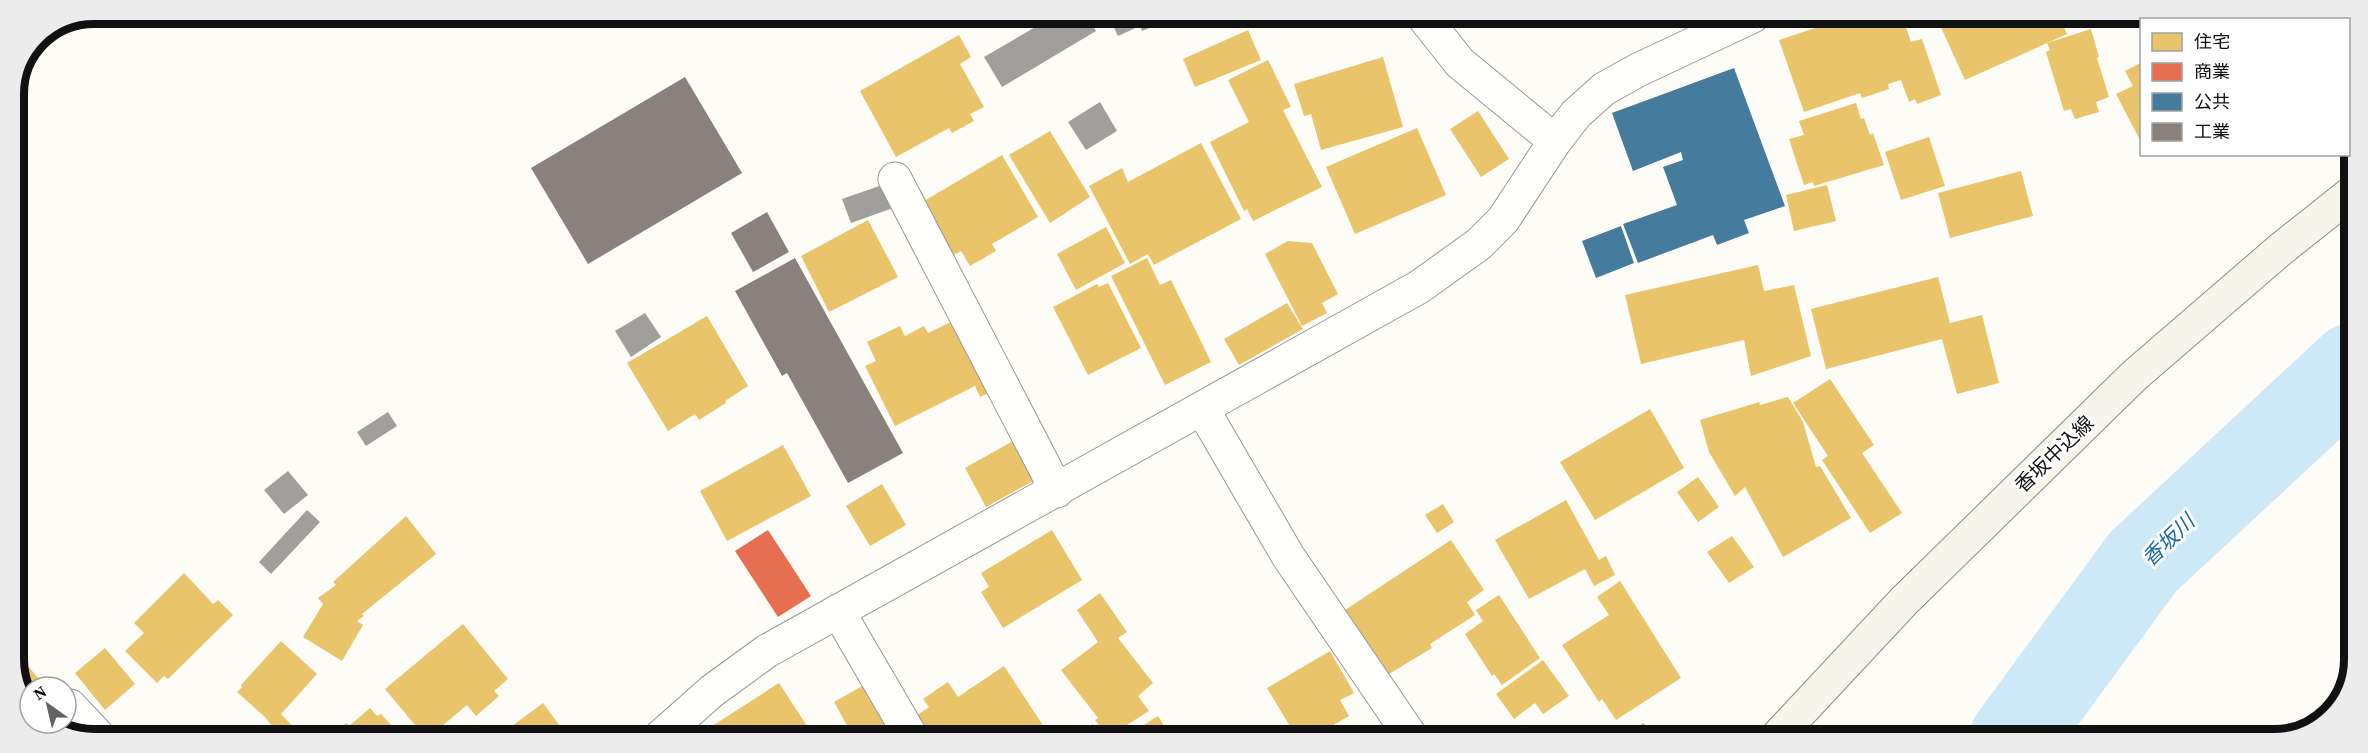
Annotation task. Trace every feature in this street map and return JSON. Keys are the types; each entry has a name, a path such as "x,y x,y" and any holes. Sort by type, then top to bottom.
{"main road":[{"name":"香坂中込線","path":"1784,729 1904,601 2135,375 2280,249 2344,199"}],"street":[{"path":"1429,24 1460,63 1556,141"},
{"path":"673,729 712,691 767,651 1203,410 1419,287 1479,244 1503,220 1576,114 1604,89 1729,24"},
{"path":"895,179 1057,491"},
{"path":"1203,410 1288,556 1406,729"},
{"path":"838,611 907,729"},
{"path":"78,715 91,729"}],"building: 住宅":[{"path":"1827,24 1905,24 1911,42 1922,39 1941,95 1917,104 1915,99 1909,102 1901,80 1888,84 1889,89 1862,98 1860,93 1804,112 1779,40"},
{"path":"1939,24 2063,24 2067,34 1965,80"},
{"path":"2091,29 2109,97 2096,102 2099,112 2075,119 2071,109 2064,111 2046,52 2050,50 2047,43"},
{"path":"1248,30 1261,60 1195,87 1183,59"},
{"path":"959,35 971,57 960,64 984,107 970,114 974,121 952,133 949,128 896,157 860,91"},
{"path":"1383,57 1403,127 1321,150 1311,114 1304,116 1294,84"},
{"path":"1268,60 1291,107 1283,110 1322,187 1253,221 1247,209 1244,211 1210,142 1249,122 1228,80"},
{"path":"2140,63 2140,140 2116,94 2133,86 2125,71"},
{"path":"1856,103 1861,119 1864,118 1870,135 1873,133 1884,165 1814,186 1813,182 1804,185 1789,139 1804,135 1799,121"},
{"path":"1478,111 1509,159 1481,177 1450,129"},
{"path":"1417,128 1446,195 1355,234 1326,167"},
{"path":"1050,131 1090,197 1050,223 1009,155"},
{"path":"1929,137 1945,186 1901,200 1885,152"},
{"path":"1201,143 1241,219 1154,265 1148,254 1130,264 1089,186 1122,168 1128,182"},
{"path":"1002,155 1038,217 992,244 996,251 970,266 961,251 950,257 919,204"},
{"path":"2021,171 2033,216 1950,238 1938,193"},
{"path":"1827,185 1836,221 1794,231 1786,195"},
{"path":"868,220 898,277 829,312 801,256"},
{"path":"1106,227 1125,263 1076,290 1057,254"},
{"path":"1288,241 1312,243 1338,294 1322,303 1327,313 1302,326 1265,254"},
{"path":"1147,258 1160,285 1171,280 1211,362 1165,385 1111,276"},
{"path":"1758,265 1764,291 1794,285 1811,356 1751,376 1744,340 1641,364 1625,295"},
{"path":"1938,277 1950,323 1982,315 1999,383 1957,394 1942,339 1826,369 1811,309"},
{"path":"1108,283 1141,348 1088,375 1053,307 1097,284 1099,287"},
{"path":"1287,303 1303,329 1239,365 1224,339"},
{"path":"707,316 748,386 699,420 695,414 668,431 627,363"},
{"path":"955,320 991,392 980,397 975,386 895,426 865,366 876,361 867,342 900,326 905,336 924,326 928,333"},
{"path":"1830,379 1874,445 1862,453 1902,513 1870,533 1822,460 1828,456 1793,403"},
{"path":"1788,397 1803,422 1816,467 1820,466 1851,518 1783,557 1745,487 1735,496 1709,452 1700,420 1759,402 1760,405"},
{"path":"1650,409 1684,468 1595,520 1560,462"},
{"path":"1013,441 1035,480 986,507 965,468"},
{"path":"783,445 811,496 727,541 700,491"},
{"path":"1698,477 1719,507 1698,522 1677,492"},
{"path":"882,484 906,525 870,546 846,506"},
{"path":"1566,500 1599,560 1606,556 1615,575 1594,586 1585,569 1529,599 1495,540"},
{"path":"1443,504 1454,522 1437,533 1425,515"},
{"path":"406,516 436,554 362,614 364,616 357,621 363,625 342,661 303,637 323,604 318,598 336,585 333,582"},
{"path":"1052,530 1082,580 1003,628 981,592 989,587 981,573"},
{"path":"1732,536 1754,567 1729,583 1707,552"},
{"path":"1451,540 1484,590 1467,602 1475,615 1430,644 1432,648 1384,677 1342,612"},
{"path":"184,573 213,604 218,600 233,615 168,679 164,676 157,683 125,651 144,633 134,623"},
{"path":"1620,581 1681,678 1616,720 1602,699 1599,702 1562,645 1609,615 1597,597"},
{"path":"1100,593 1127,632 1118,638 1153,683 1138,696 1149,711 1121,729 1102,729 1095,720 1098,718 1061,670 1098,642 1077,610"},
{"path":"1499,595 1540,658 1502,685 1494,674 1492,676 1465,634 1483,621 1476,610"},
{"path":"463,624 508,679 494,691 499,696 476,716 467,705 442,726 445,729 418,729 385,689"},
{"path":"281,641 317,674 281,714 295,729 275,729 265,717 237,692 242,687 241,685"},
{"path":"105,648 135,684 105,710 75,673"},
{"path":"1330,651 1354,693 1340,700 1349,716 1327,729 1292,729 1267,688"},
{"path":"1543,660 1569,696 1543,714 1535,703 1514,719 1496,694"},
{"path":"27,665 36,675 26,675 24,667"},
{"path":"1004,666 1044,727 1041,729 920,729 913,718 929,707 923,699 948,682 958,697"},
{"path":"779,683 809,729 707,729"},
{"path":"864,685 889,729 849,729 834,702"},
{"path":"543,703 562,729 508,729"},
{"path":"370,708 377,716 381,714 395,729 339,729 346,723 349,726"},
{"path":"1158,716 1166,729 1137,729"},
{"path":"1093,724 1096,729 1083,729"}],"building: 商業":[{"path":"768,530 811,596 778,617 735,551"}],"building: 公共":[{"path":"1734,68 1785,206 1744,220 1749,233 1717,245 1713,235 1638,263 1623,224 1677,205 1663,167 1683,160 1681,152 1633,171 1612,113"},
{"path":"1621,226 1634,263 1596,278 1582,241"}],"building: 工業":[{"path":"685,77 742,173 588,264 531,168"},
{"path":"767,212 789,252 753,272 731,233"},
{"path":"795,258 903,453 848,483 787,373 782,376 735,291"}],"building: その他":[{"path":"1041,24 1092,24 1096,31 1002,87 984,57"},
{"path":"1112,24 1159,24 1142,31 1140,26 1118,36"},
{"path":"1100,102 1117,131 1086,150 1068,122"},
{"path":"885,184 893,208 851,223 842,199"},
{"path":"645,313 661,337 631,357 615,331"},
{"path":"388,412 397,426 366,446 357,432"},
{"path":"288,471 308,495 284,514 264,490"},
{"path":"307,510 320,522 271,574 259,562"},
{"path":"1643,723 1649,729 1637,729"}],"waterway":[{"name":"香坂川","path":"2020,729 2143,562 2344,375"}]}
